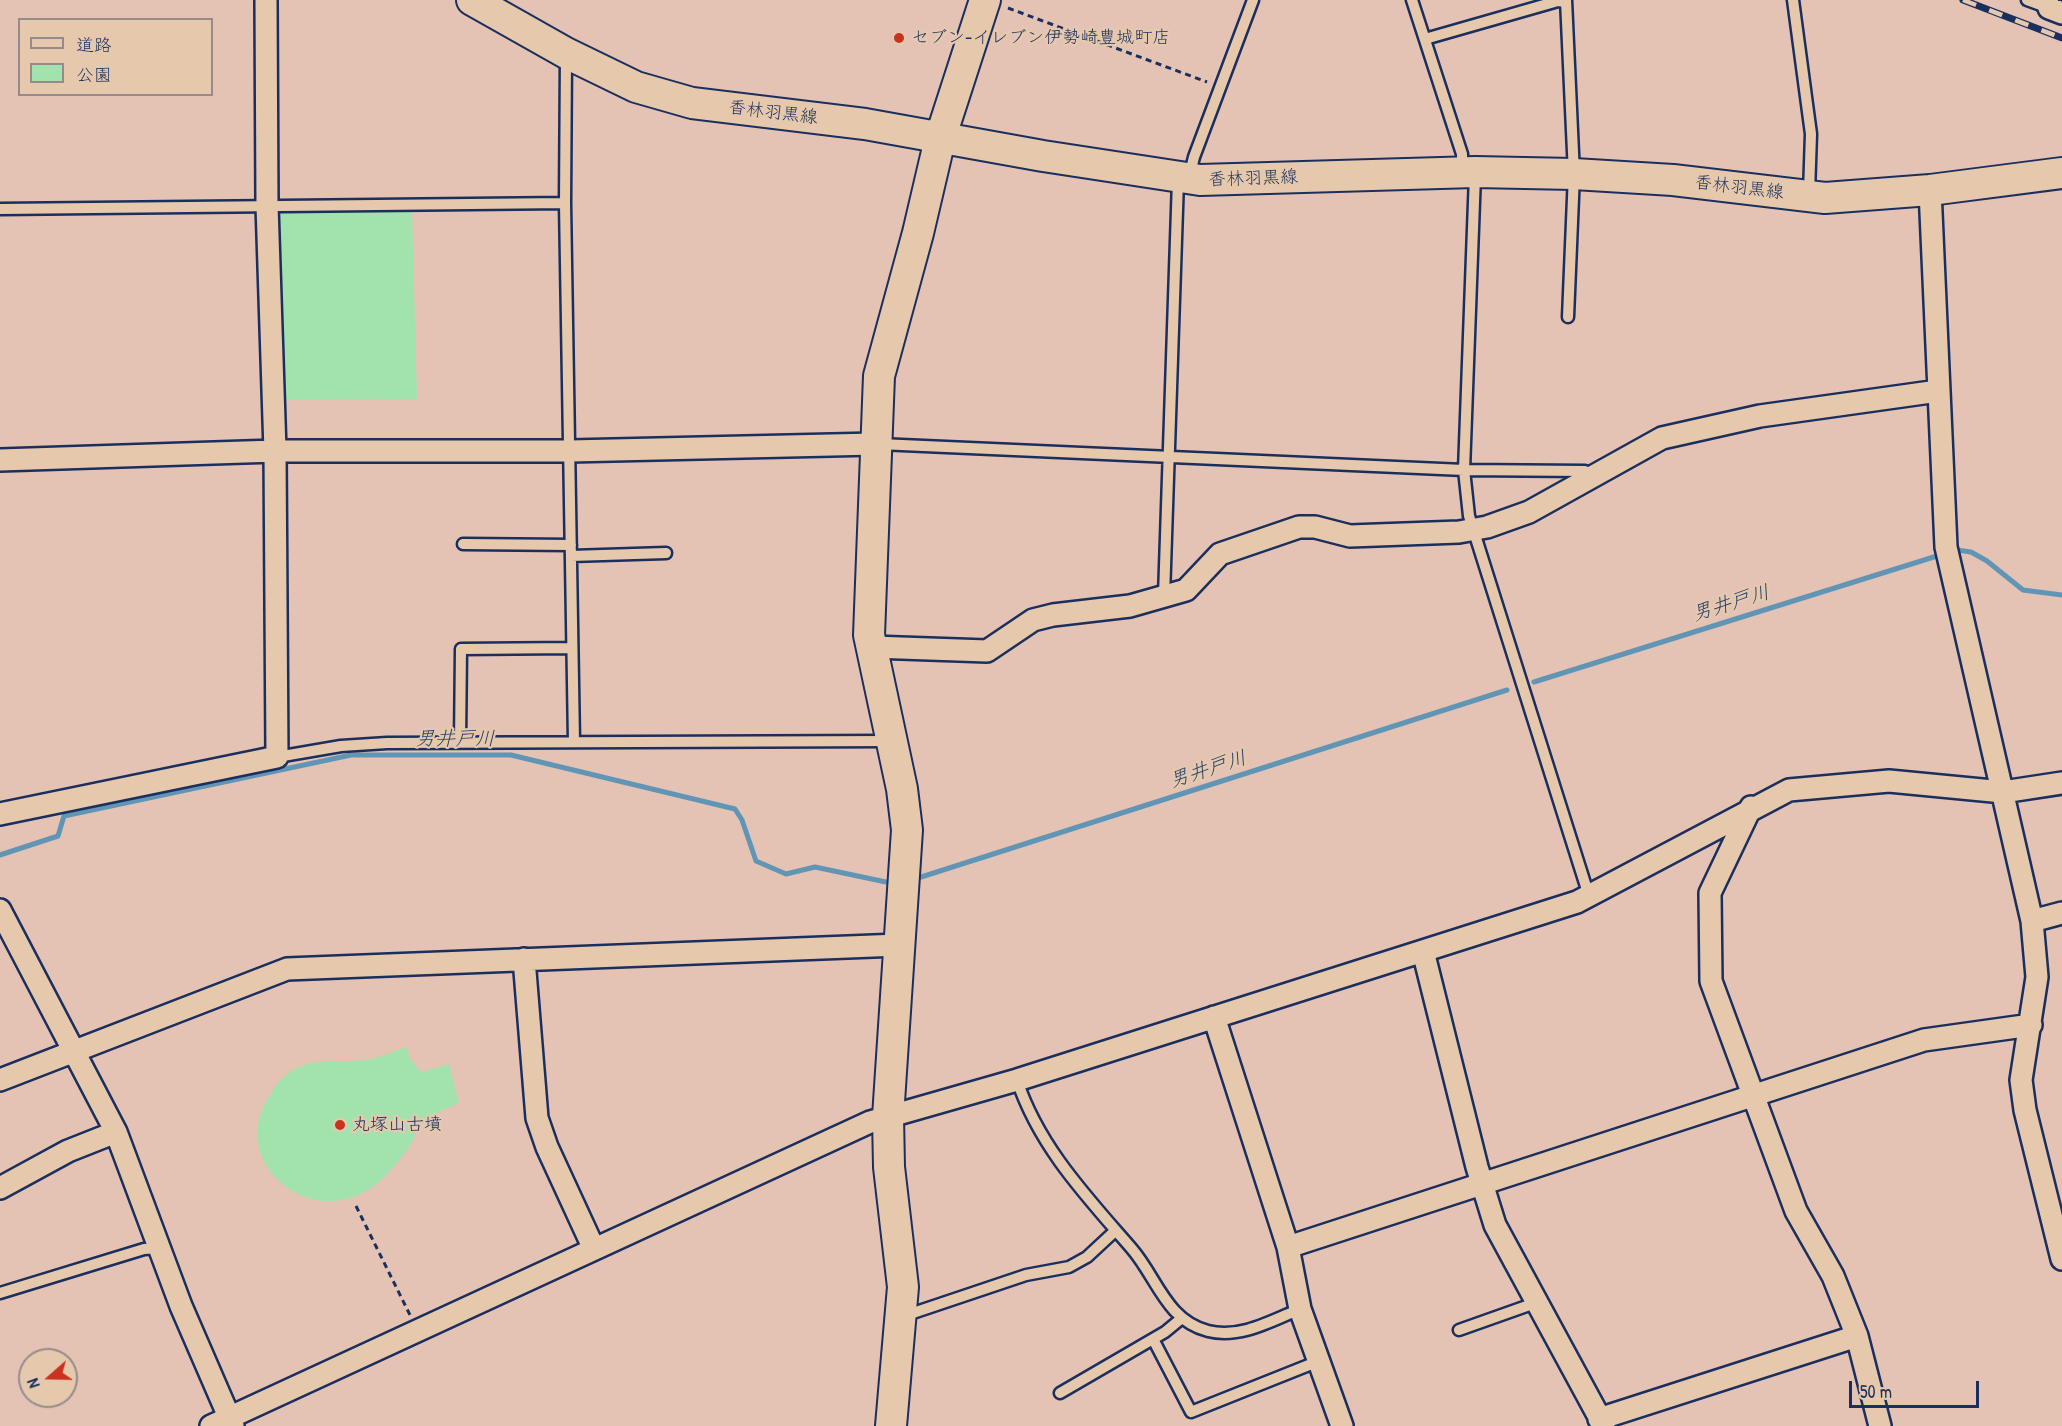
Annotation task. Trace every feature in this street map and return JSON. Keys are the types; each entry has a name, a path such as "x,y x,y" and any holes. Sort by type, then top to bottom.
{"main road":[{"name":"香林羽黒線","path":"478,1 566,53 636,87 692,103 865,124 940,139 1200,180 1469,172 1574,174 1673,180 1809,197 1930,190 2062,173"},
{"path":"891,1426 901,1316 902,1266 889,1167 888,1117 907,830 906,809 872,647 869,622 879,376 918,233 940,139 991,2"}],"street":[{"path":"0,814 277,757 275,451 267,205 266,0"},
{"path":"1930,190 1946,547 2032,921 2037,977 2021,1080 2025,1110 2062,1259"},
{"path":"872,647 987,651 1033,620 1053,615 1130,606 1186,590 1220,554 1299,527 1315,527 1350,536 1472,530 1528,512 1662,438 1760,416 1938,391"},
{"path":"0,460 275,451 570,451 875,444"},
{"path":"0,910 116,1132 161,1248 224,1423 870,1122 1017,1080 1589,896 1751,807 1789,790 1889,781 2003,792 2062,783"},
{"path":"1751,807 1710,893 1711,981 1796,1211 1833,1276 1857,1336 1880,1426"},
{"path":"2032,921 2062,913"},
{"path":"0,1080 287,969 899,945"},
{"path":"1423,951 1481,1183 1495,1226 1538,1302 1597,1424 1857,1336"},
{"path":"524,959 537,1118 547,1147 594,1249"},
{"path":"1214,1017 1288,1247 1300,1309 1342,1426"},
{"path":"1288,1247 1924,1040 2031,1026"},
{"path":"0,1188 68,1151 116,1132"}],"lane":[{"path":"1164,596 1183,178 1253,0"},
{"path":"1412,0 1469,172 1464,470 1472,530 1589,896"},
{"path":"1793,0 1811,134 1809,197"},
{"path":"2027,0 2053,7"},
{"path":"1425,39 1558,1 1566,1 1574,174 1568,317"},
{"path":"566,53 565,203 574,742"},
{"path":"0,209 565,203"},
{"path":"875,444 1464,470 1585,471 1595,476"},
{"path":"463,544 666,553"},
{"path":"460,742 460,649 572,648"},
{"path":"277,757 341,746 460,742 892,741"},
{"path":"1017,1080 1023,1097 1055,1159 1134,1251 1159,1294 1182,1318 1205,1330 1223,1334 1240,1332 1300,1309"},
{"path":"901,1316 1026,1275 1069,1267 1087,1257 1115,1231"},
{"path":"0,1293 144,1249 161,1248"},
{"path":"1459,1330 1538,1302"},
{"path":"1060,1393 1153,1339 1182,1318"},
{"path":"1153,1339 1191,1412 1319,1361"}],"path":[{"path":"991,2 1220,87"},
{"path":"356,1206 418,1331"}],"green space":[{"path":"412,210 417,399 284,400 280,213"},
{"name":"丸塚山古墳","path":"406,1047 411,1060 421,1072 449,1064 459,1103 435,1114 423,1123 409,1147 386,1175 372,1188 356,1196 333,1201 311,1199 291,1190 275,1177 263,1159 258,1139 260,1117 270,1095 282,1079 301,1066 320,1062 371,1059"}],"waterway":[{"name":"男井戸川","path":"1957,550 1971,552 1987,561 2023,590 2062,595"},
{"name":"男井戸川","path":"1534,682 1937,556"},
{"name":"男井戸川","path":"918,878 1507,690"},
{"name":"男井戸川","path":"0,855 58,836 64,816 351,755 511,755 735,809 742,820 756,861 786,874 815,867 886,882"}],"railway":[{"path":"1963,0 2062,38"}],"place":[{"name":"セブン-イレブン伊勢崎豊城町店","path":"899,38"},
{"name":"丸塚山古墳","path":"340,1125"}]}
